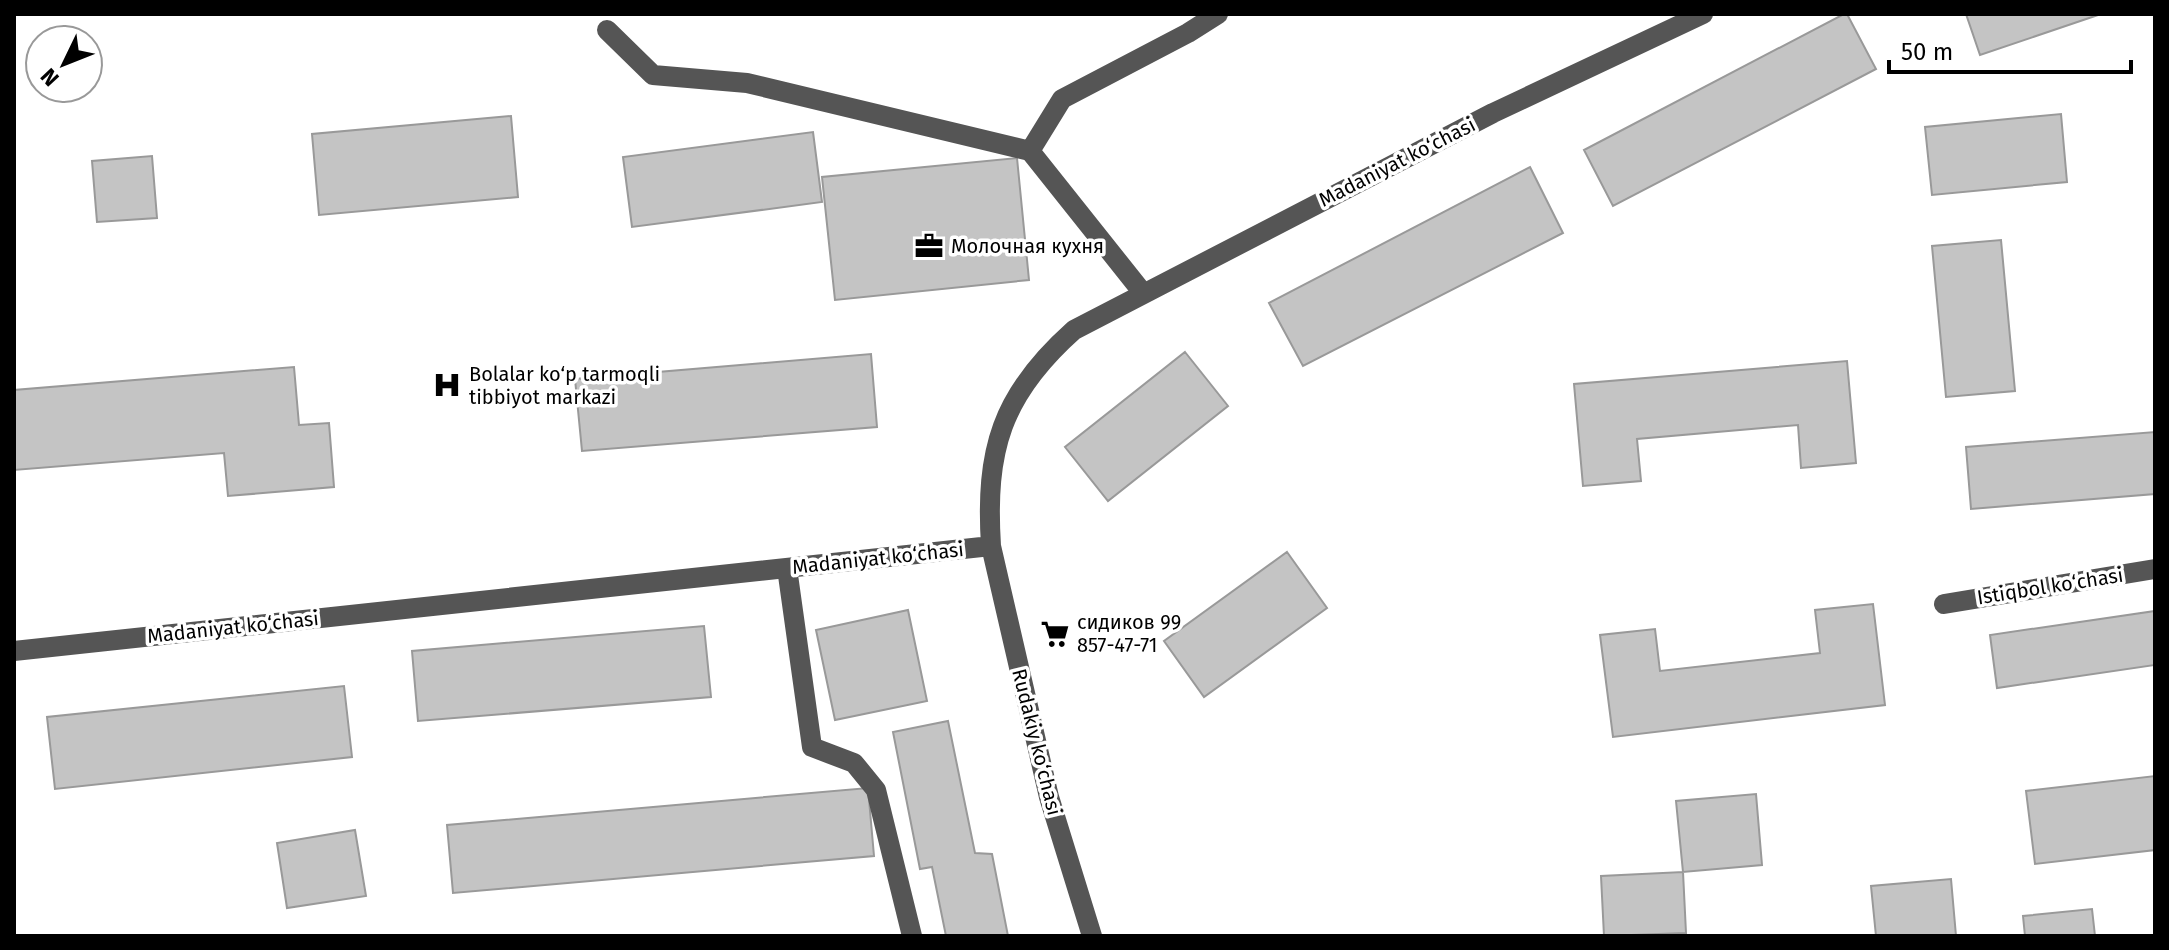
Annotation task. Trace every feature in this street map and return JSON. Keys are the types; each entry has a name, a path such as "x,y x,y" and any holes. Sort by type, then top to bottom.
{"street":[{"path":"1030,151 1062,99 1218,14"},
{"name":"Madaniyat ko‘chasi","path":"14,651 991,546 988,504 991,464 1003,423 1023,385 1044,357 1074,330 1493,113 1703,14"},
{"path":"607,30 653,75 747,83 1030,151 1143,293"},
{"name":"Rudakiy ko‘chasi","path":"991,546 1049,797 1092,936"},
{"path":"787,568 812,747 854,763 876,790 912,936"},
{"name":"Istiqbol ko‘chasi","path":"1944,604 2155,569"}],"building":[{"path":"1847,14 1876,69 1613,206 1584,150"},
{"path":"1966,14 2101,14 1980,55"},
{"path":"2061,114 2067,182 1932,195 1925,127"},
{"path":"511,116 518,197 319,215 312,134"},
{"path":"813,132 822,202 632,227 623,157"},
{"path":"152,156 157,218 97,222 92,161"},
{"path":"1017,158 1029,280 835,300 822,177"},
{"path":"1530,167 1563,233 1303,366 1269,303"},
{"path":"2001,240 2015,391 1946,397 1932,246"},
{"path":"1185,352 1228,406 1108,501 1065,447"},
{"path":"871,354 877,427 582,451 575,379"},
{"path":"1847,361 1856,463 1801,468 1798,425 1637,439 1641,481 1583,486 1574,384"},
{"path":"294,367 299,425 329,423 334,487 228,496 224,453 14,470 14,390"},
{"path":"2155,432 2155,494 1971,509 1966,447"},
{"path":"1287,552 1327,608 1204,697 1164,641"},
{"path":"1873,604 1885,705 1613,737 1600,635 1655,629 1660,671 1820,653 1815,610"},
{"path":"908,610 927,701 835,720 816,630"},
{"path":"2155,611 2155,665 1997,688 1990,635"},
{"path":"704,626 711,697 418,721 412,651"},
{"path":"344,686 352,757 55,789 47,717"},
{"path":"948,721 975,853 992,854 1008,936 946,936 932,867 920,869 893,732"},
{"path":"2155,776 2155,850 2035,864 2026,791"},
{"path":"868,788 874,856 453,893 447,825"},
{"path":"1756,794 1762,865 1683,872 1676,801"},
{"path":"355,830 366,896 287,908 277,843"},
{"path":"1683,872 1686,933 1604,936 1601,876"},
{"path":"1951,879 1956,936 1876,936 1871,886"},
{"path":"2092,909 2095,936 2025,936 2023,916"}],"place":[{"name":"Молочная кухня","path":"929,246"},
{"name":"Bolalar ko‘p tarmoqli tibbiyot markazi","path":"447,385"},
{"name":"сидиков 99 857-47-71","path":"1055,634"}]}
